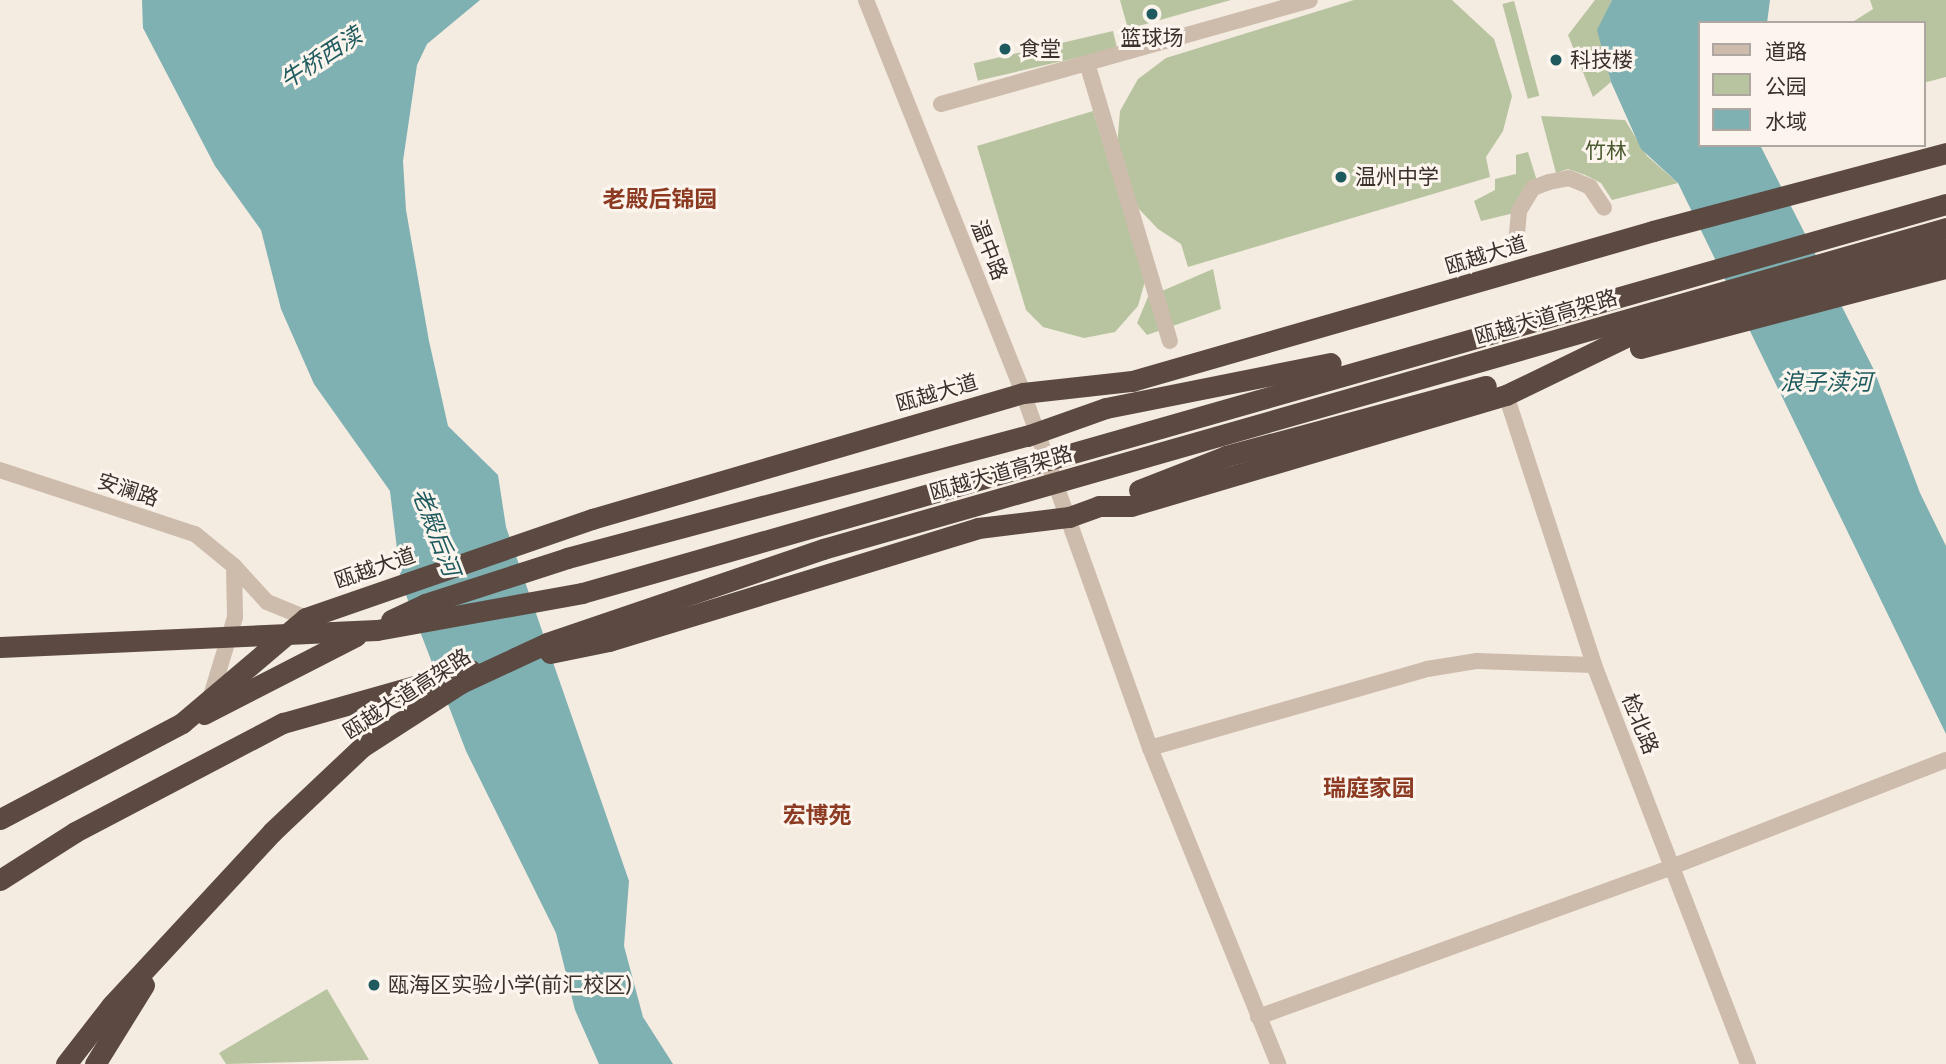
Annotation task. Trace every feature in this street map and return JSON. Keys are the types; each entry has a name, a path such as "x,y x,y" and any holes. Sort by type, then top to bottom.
{"highway":[{"name":"瓯越大道","path":"0,820 182,723 306,618 592,519 1024,393 1132,381 1812,187 1946,153"},
{"name":"瓯越大道高架路","path":"3,646 377,630 648,576 1437,346 1946,204"},
{"name":"瓯越大道高架路","path":"169,948 272,832 362,747 461,683 547,643 823,549 1946,228"},
{"path":"1100,506 1131,506 1506,395 1628,337 1946,249"},
{"path":"0,880 75,832 283,723 421,681 609,641 978,528 1069,517 1226,456 1946,268"},
{"path":"182,723 400,616 567,558 1027,436 1106,408 1437,346"},
{"path":"66,1064 110,1006 169,948"},
{"path":"95,1064 169,948"}],"street":[{"name":"温中路","path":"866,0 1024,393 1150,748 1278,1064"},
{"path":"941,104 1310,0"},
{"path":"1087,63 1170,341"},
{"path":"1517,234 1519,211 1533,188 1549,182 1569,178 1590,187 1604,208"},
{"name":"检北路","path":"1506,395 1594,665 1674,866 1748,1064"},
{"name":"安澜路","path":"0,470 195,534 234,566 267,601 306,618"},
{"path":"210,699 235,617 234,566"},
{"path":"1150,748 1427,669 1477,661 1594,665"},
{"path":"1258,1017 1674,866 1944,761"}],"green space":[{"name":"篮球场","path":"1120,0 1231,0 1128,29"},
{"path":"1354,0 1452,0 1494,39 1512,96 1503,131 1486,157 1490,177 1188,267 1181,244 1158,229 1139,209 1125,180 1117,147 1120,111 1138,79 1166,58"},
{"path":"1595,0 1612,0 1598,30 1611,82 1593,97 1568,35"},
{"path":"1870,0 1946,0 1946,77 1925,82 1925,21 1854,21 1873,9"},
{"path":"1514,1 1539,96 1528,99 1502,4"},
{"path":"1113,31 1117,49 978,81 974,63"},
{"path":"1093,111 1145,281 1138,306 1115,332 1084,338 1043,327 1026,310 977,146"},
{"name":"竹林","path":"1541,116 1625,120 1647,156 1678,183 1612,200 1601,183 1585,175 1568,169 1556,173"},
{"path":"1528,152 1537,181 1524,187 1514,213 1481,221 1474,201 1495,190 1495,179 1516,174 1516,155"},
{"path":"1213,269 1221,309 1147,335 1137,323 1148,297"},
{"path":"327,989 369,1060 226,1064 219,1053"}],"water":[{"path":"142,0 480,0 427,44 417,65 403,161 406,210 429,341 448,426 498,475 506,527 629,881 624,946 643,1017 673,1064 599,1064 575,1010 556,933 466,751 401,582 390,491 314,384 281,309 261,230 215,166 143,28"},
{"name":"浪子渎河","path":"1612,0 1770,0 1767,21 1698,21 1698,147 1761,147 1874,370 1920,493 1946,546 1946,734 1678,183 1641,149 1611,82 1597,30"}],"place":[{"name":"篮球场","path":"1152,14"},
{"name":"食堂","path":"1005,49"},
{"name":"科技楼","path":"1556,60"},
{"name":"温州中学","path":"1341,177"},
{"name":"瓯海区实验小学(前汇校区)","path":"374,985"}],"district":[{"name":"老殿后锦园","path":"660,199"},
{"name":"瑞庭家园","path":"1369,788"},
{"name":"宏博苑","path":"817,815"}],"water label":[{"name":"牛桥西渎","path":"321,58"},
{"name":"老殿后河","path":"436,532"}]}
